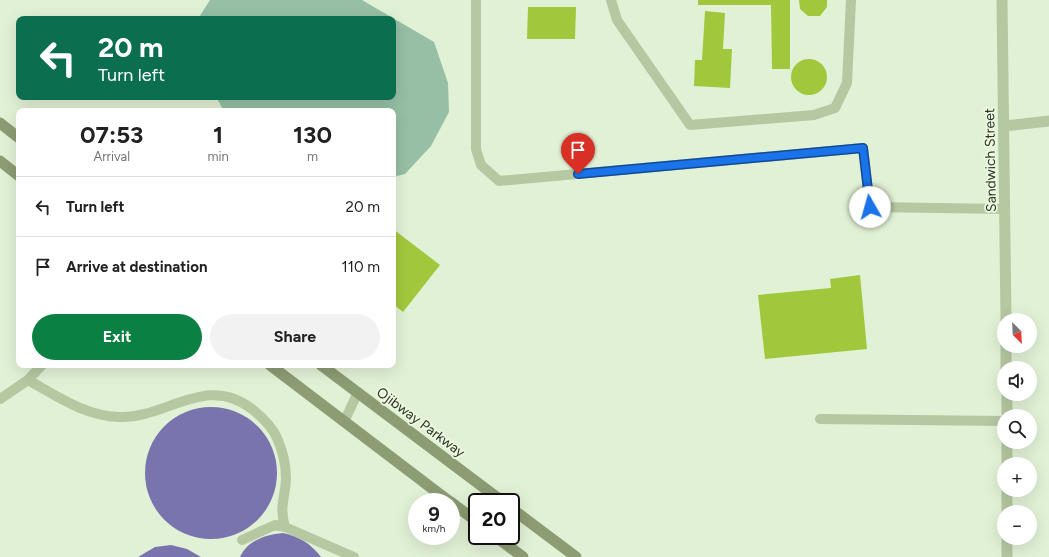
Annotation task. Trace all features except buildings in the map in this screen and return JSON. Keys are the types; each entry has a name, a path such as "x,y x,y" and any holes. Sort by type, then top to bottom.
{"main road":[{"path":"0,123 16,136"},
{"path":"0,161 16,174"},
{"path":"274,368 439,493"},
{"name":"Ojibway Parkway","path":"325,368 491,493"},
{"path":"460,509 468,515"},
{"path":"520,515 576,557"},
{"path":"507,545 523,557"}],"street":[{"name":"Sandwich Street","path":"1002,0 1006,313"},
{"path":"1004,126 1049,121"},
{"path":"1007,545 1007,557"}],"lane":[{"path":"476,0 476,149 482,165 499,181 863,148 870,207 1005,209"},
{"path":"611,0 617,20 690,125 814,115 835,108 848,83 851,0"},
{"path":"0,399 28,380 39,368"},
{"path":"28,380 81,409 96,414 120,417 142,415 183,400 206,394 227,398 246,405 265,419 277,437 285,459 286,480 281,514 285,527"},
{"path":"344,422 358,392"},
{"path":"820,419 997,421"},
{"path":"242,540 275,526 285,527 354,557"}],"green space":[{"path":"210,0 362,0 389,16 200,16"},
{"path":"396,20 434,42 448,83 449,112 431,146 405,174 396,176 396,108 222,108 218,100 396,100"}],"shaded area":[{"path":"218,407 230,409 242,414 258,426 270,442 275,454 277,473 275,492 270,504 258,520 242,532 230,537 204,539 192,537 180,532 164,520 152,504 147,492 145,466 147,454 152,442 164,426 180,414 192,409"},
{"path":"283,533 295,536 304,541 321,557 240,557 243,551 252,542 270,535"},
{"path":"171,545 187,549 201,557 138,557 155,547"}],"route":[{"path":"578,174 863,148 870,207"}]}
